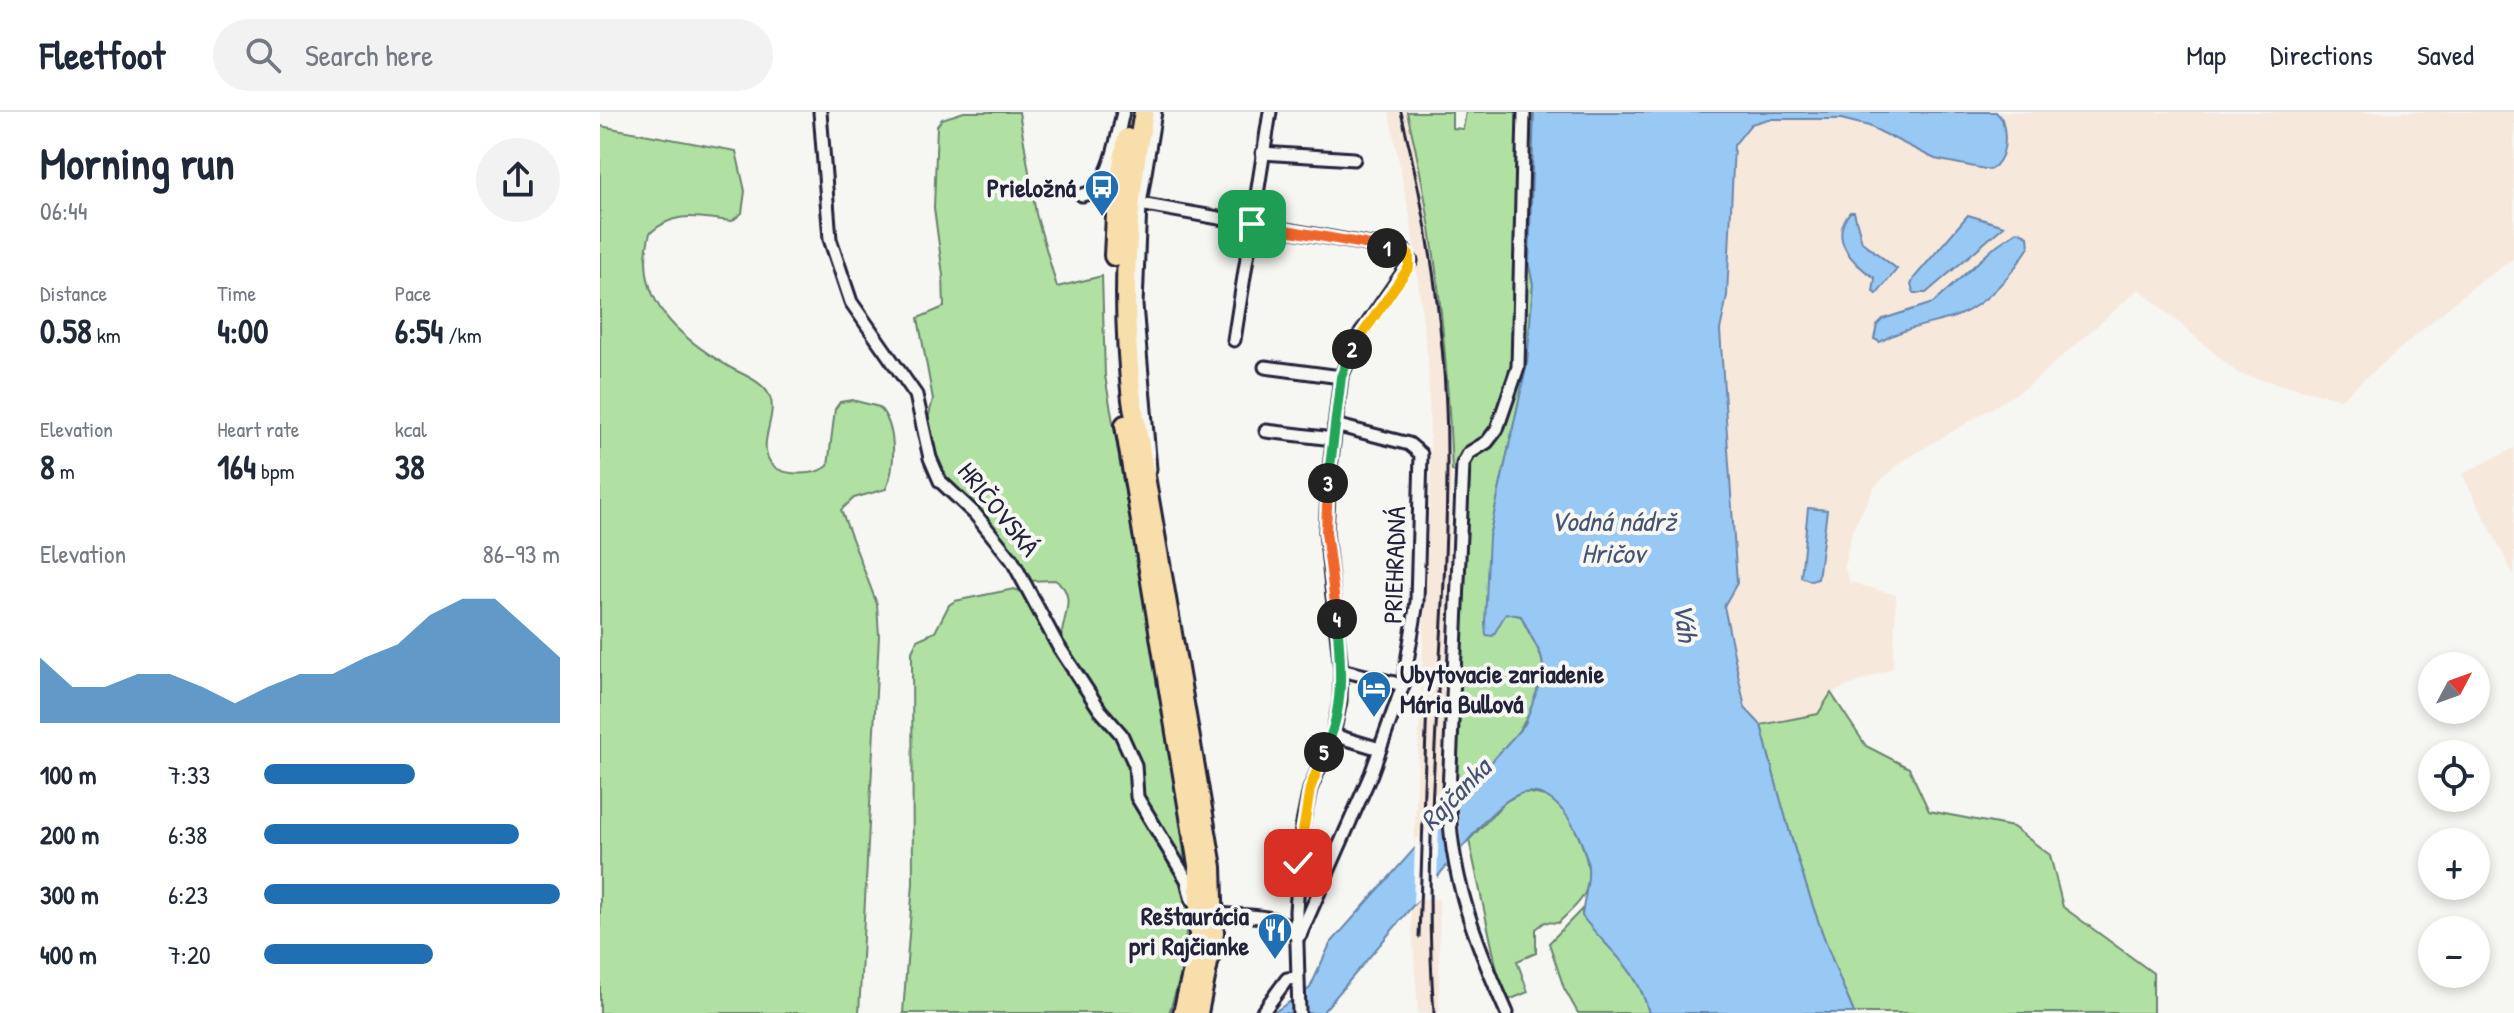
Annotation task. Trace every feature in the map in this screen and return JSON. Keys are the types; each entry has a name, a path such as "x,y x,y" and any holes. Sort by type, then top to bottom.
{"main road":[{"path":"1133,112 1117,194 1115,324 1128,452 1199,871 1199,945 1183,1013"},
{"path":"1144,112 1130,196 1125,310 1132,400 1208,835 1215,914 1210,961 1198,1013"}],"street":[{"name":"HRIČOVSKÁ","path":"820,112 830,239 851,302 916,395 930,458 940,481 975,514 1012,560 1057,644 1100,710 1121,734 1135,765 1137,797 1187,880 1192,926 1187,966 1174,1013"},
{"path":"1082,195 1098,187 1112,155 1123,112"},
{"path":"1151,499 1149,433 1136,305 1140,204 1155,112"},
{"path":"1234,340 1270,112"},
{"path":"1507,1013 1472,930 1454,865 1449,806 1463,464 1466,456 1487,442 1497,429 1518,367 1524,112"},
{"path":"1262,153 1354,159"},
{"path":"1140,204 1409,254 1409,267 1359,336 1341,377 1326,532 1341,670 1340,701 1333,735 1318,766 1302,828 1296,911 1299,1013"},
{"path":"1265,367 1341,377"},
{"name":"PRIEHRADNÁ","path":"1298,940 1380,749 1403,685 1417,602 1421,456 1409,444 1335,425"},
{"path":"1266,431 1333,439"},
{"path":"1341,670 1403,685"},
{"path":"1333,735 1380,749"},
{"path":"1215,914 1278,920 1290,927 1298,940"},
{"path":"1262,1013 1287,979 1297,983"}],"shaded area":[{"path":"1389,112 1407,112 1429,214 1443,312 1452,471 1441,819 1414,846 1431,471 1428,360 1410,217"},
{"path":"1996,112 2514,112 2514,258 2469,290 2341,399 2239,374 2139,289 2027,387 1901,462 1875,486 1852,531 1844,567 1850,582 1896,595 1893,668 1831,693 1818,714 1761,725 1745,708 1724,606 1737,583 1720,330 1727,296 1734,145 1751,124 1768,119 1841,119 1869,126 1935,159 1990,170 1999,161 2005,145 2004,124","holes":["1850,212 1854,212 1862,242 1897,269 1873,289 1875,278 1856,264 1842,244 1840,233","1968,215 1932,288 1914,278","2011,233 2024,256 1977,306 1960,315 1898,331 1884,340 1883,319 1933,303"]},
{"path":"2514,448 2514,575 2462,474"},
{"path":"1439,899 1439,1013 1418,1013 1410,900"}],"green space":[{"path":"964,112 1019,112 1036,214 1057,287 1102,276 1105,376 1176,786 1189,897 1183,968 1169,1013 903,1013 913,883 912,652 917,640 935,632 949,605 955,601 1014,589 1022,592 1061,643 1068,601 1062,586 1055,580 1027,581 940,471 928,419 933,399 918,318 944,307 934,208 937,126 942,119"},
{"path":"1407,112 1452,112 1452,128 1463,129 1466,112 1534,112 1529,265 1533,284 1527,364 1489,537 1502,618 1506,613 1521,616 1542,660 1541,686 1534,706 1506,748 1441,819 1456,472 1452,471 1447,380 1433,246"},
{"path":"600,126 736,151 745,191 742,213 732,221 689,217 660,225 650,233 646,256 648,278 654,297 677,329 767,392 772,405 766,439 767,456 771,463 782,471 798,474 815,472 828,466 835,409 840,402 852,400 879,407 892,435 892,469 886,489 854,498 841,510 877,604 879,636 859,1013 600,1013"},
{"path":"1831,693 1866,746 1909,768 1929,811 2013,827 2050,855 2063,907 2153,973 2153,1013 1854,1013 1802,871 1761,725 1818,714"},
{"path":"1523,792 1543,795 1561,808 1581,842 1588,879 1584,894 1570,912 1558,923 1545,922 1536,929 1536,953 1517,961 1528,992 1504,1002 1469,840 1506,801"},
{"path":"1582,909 1582,916 1592,929 1630,971 1649,1013 1578,1013 1564,988 1549,943"}],"water":[{"name":"Vodná nádrž Hričov","path":"1534,112 1996,112 2002,119 2005,133 2003,154 1990,170 1935,159 1869,126 1841,119 1768,119 1751,124 1734,145 1727,296 1720,330 1737,583 1724,606 1745,708 1761,725 1802,871 1854,1013 1649,1013 1630,971 1582,916 1588,867 1573,825 1546,797 1523,793 1504,803 1487,818 1322,1013 1273,1013 1310,988 1330,944 1525,724 1544,671 1541,655 1521,616 1506,613 1493,636 1486,635 1485,622 1489,537 1527,364 1533,284 1529,265"},
{"path":"1850,212 1854,212 1862,242 1897,269 1877,294 1873,292 1875,278 1851,258 1842,241 1841,232"},
{"path":"1968,215 2004,226 1926,293 1914,293 1911,285 1914,278"},
{"path":"2018,231 2028,236 2029,247 2007,277 1978,304 1957,316 1908,330 1880,342 1874,339 1877,325 1883,319 1933,303 1997,245"},
{"path":"1808,508 1827,510 1818,579 1811,581 1801,577"}],"pier":[{"path":"1457,801 1462,850 1447,867 1441,819"},
{"path":"1435,819 1439,819 1437,882 1413,905 1415,840 1427,831"}],"railway":[{"path":"1401,112 1428,239 1440,324 1446,411 1446,524 1430,873 1434,1013"},
{"path":"1419,937 1427,701"}],"place":[{"name":"Prieložná","path":"1102,218"},
{"name":"Ubytovacie zariadenie Mária Bullová","path":"1374,719"},
{"name":"Reštaurácia pri Rajčianke","path":"1275,961"}],"route":[{"path":"1252,224 1405,251 1411,261 1359,336 1341,377 1329,476 1326,532 1341,670 1340,701 1333,735 1310,789 1298,863"}],"water label":[{"name":"Váh","path":"1686,622"},
{"name":"Rajčanka","path":"1455,794"}]}
